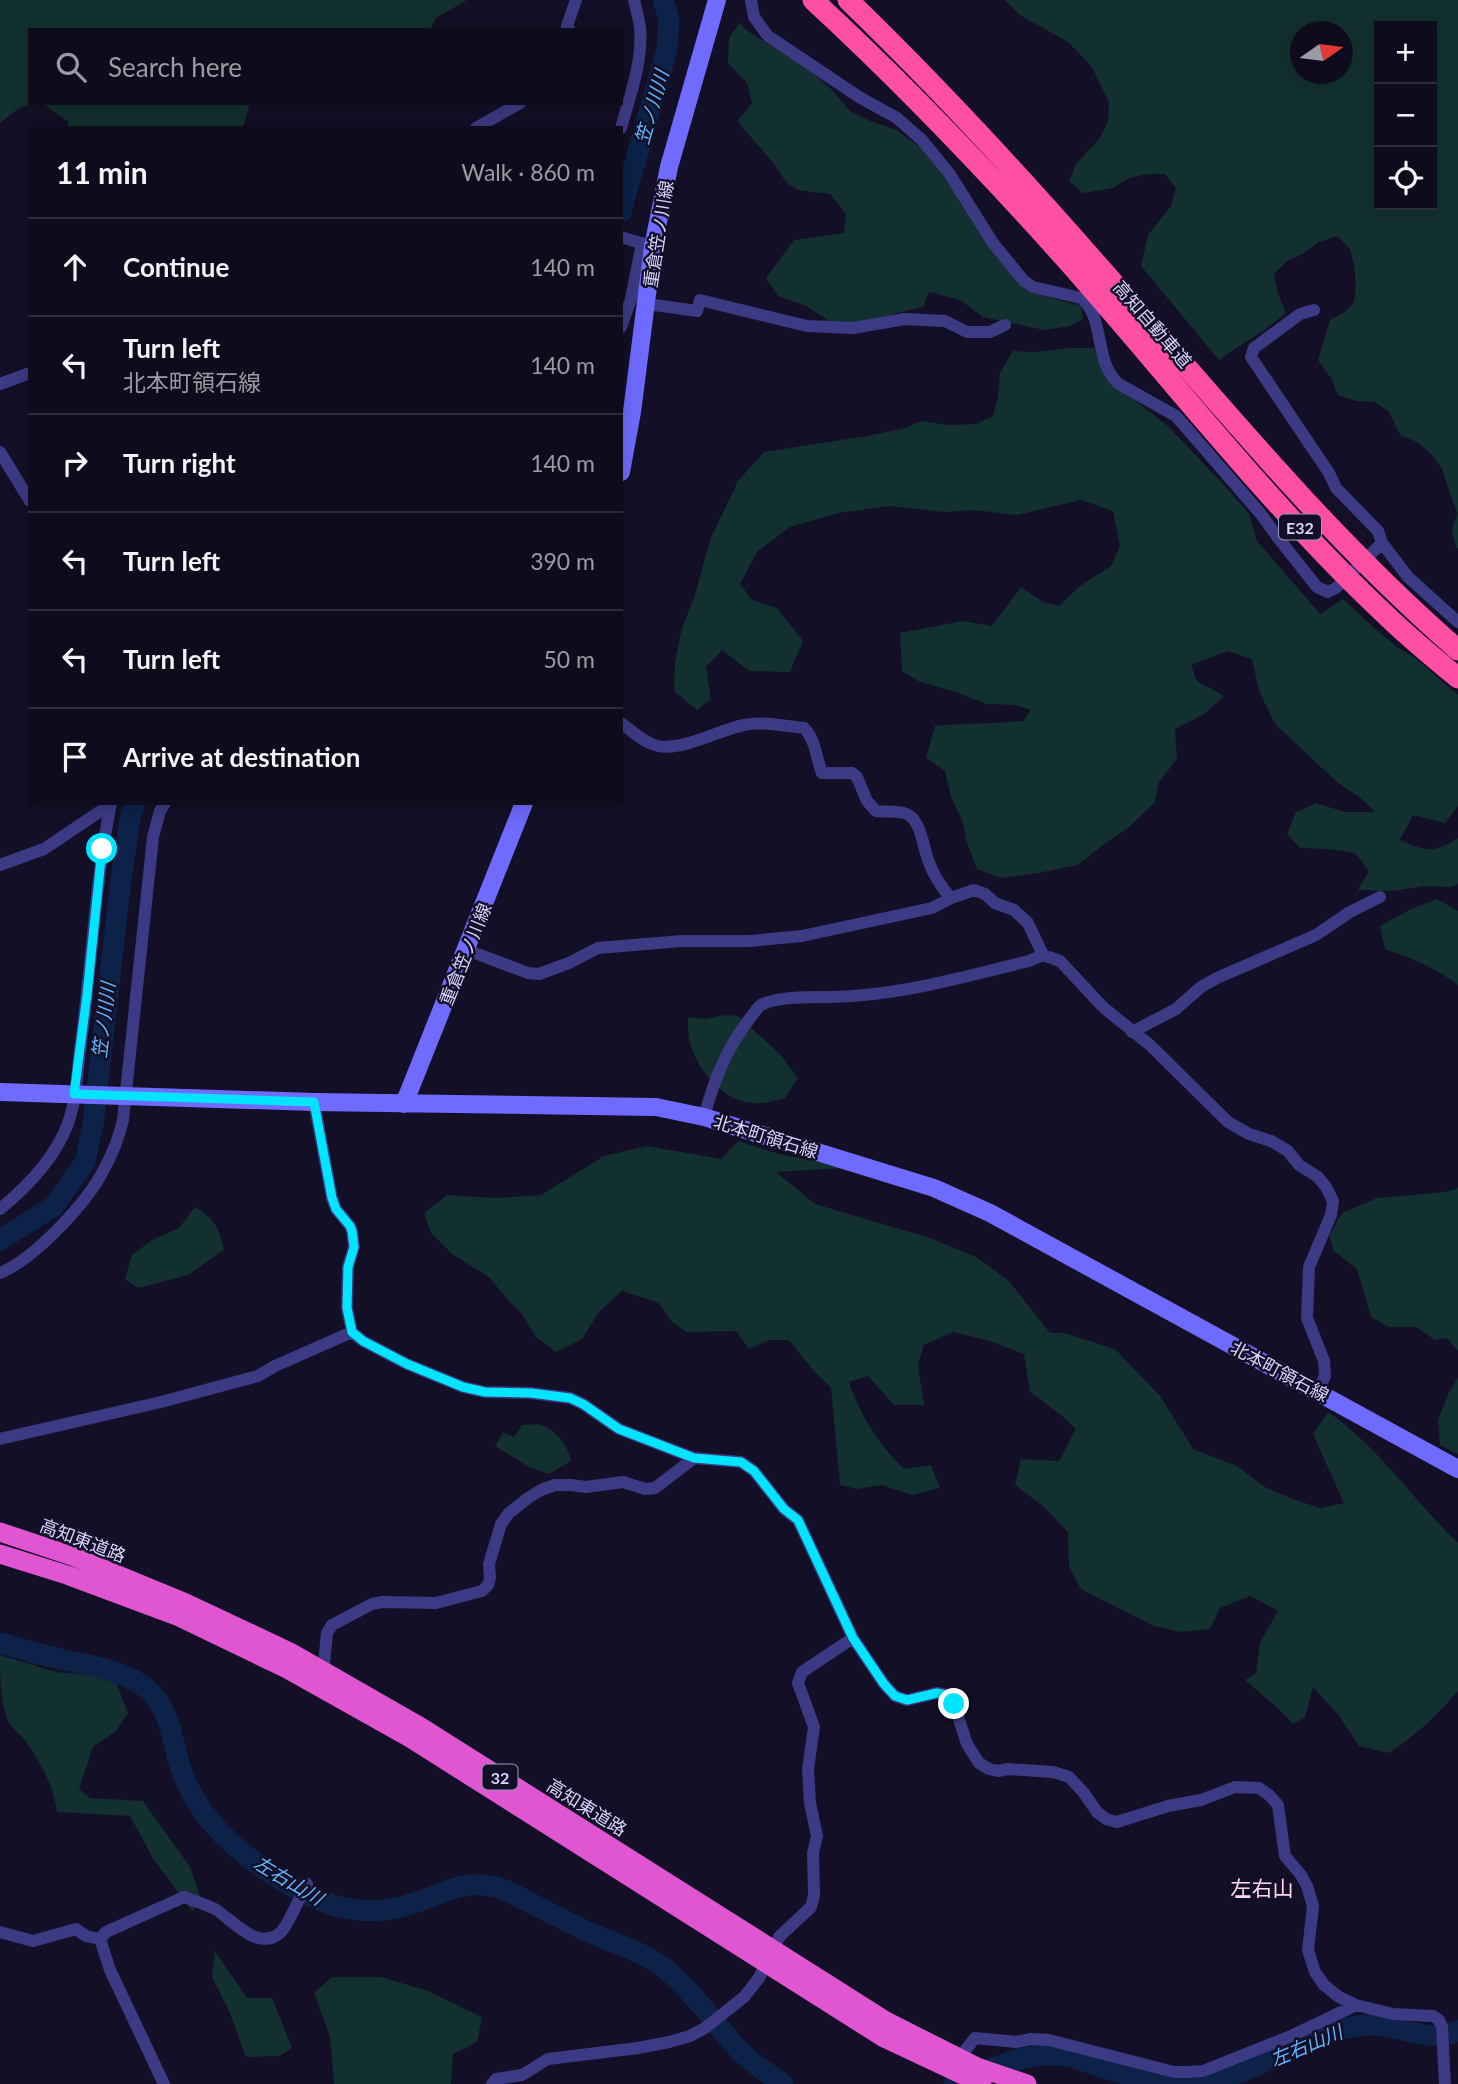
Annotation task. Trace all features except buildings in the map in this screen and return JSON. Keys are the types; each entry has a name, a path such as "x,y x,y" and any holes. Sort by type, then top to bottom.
{"highway":[{"name":"高知自動車道","path":"813,0 870,52 950,132 1072,266 1339,539 1405,604 1458,650"},
{"name":"高知自動車道","path":"848,0 962,115 1103,271 1161,354 1255,478 1390,619 1458,678"},
{"name":"高知東道路","path":"0,1532 72,1556 186,1603 321,1669 421,1727 769,1956"},
{"name":"高知東道路","path":"0,1554 67,1575 177,1616 287,1669 410,1738 769,1956 886,2021 964,2070 1020,2082"}],"main road":[{"name":"重倉笠ノ川線","path":"623,461 648,304 644,244 717,0"},
{"name":"重倉笠ノ川線","path":"404,1104 523,805"},
{"name":"北本町領石線","path":"0,1092 404,1104 604,1105 656,1107 704,1117 934,1188 990,1213 1458,1469"}],"street":[{"path":"568,28 566,26 576,0"},
{"path":"622,126 634,83 639,52 640,28 634,0"},
{"path":"751,0 754,17 768,36 859,97 897,118 922,140 949,173 993,243 1024,281 1033,287 1081,298 1088,303 1106,368 1112,378 1176,416 1260,513 1317,587 1328,592 1336,588 1378,546"},
{"path":"480,126 516,105"},
{"path":"623,238 644,244 623,321"},
{"path":"648,304 698,311 700,300 807,326 853,328 905,319 945,321 967,332 990,332 1005,325"},
{"path":"1314,310 1300,314 1282,327 1254,348 1251,357 1329,473 1336,488 1378,531 1378,546 1458,622"},
{"path":"0,384 28,374"},
{"path":"0,452 28,499"},
{"path":"623,724 650,743 673,747 745,725 760,723 804,728 814,745 822,773 852,773 857,776 867,801 877,811 906,813 914,821 942,889 951,898"},
{"path":"0,865 44,849 110,805"},
{"path":"0,1209 36,1175 52,1154 67,1125 76,1094 102,849 111,805"},
{"path":"0,1273 49,1238 102,1173 120,1136 153,837 164,805"},
{"path":"467,950 528,973 539,974 598,948 802,936 932,908 974,890 985,894 995,903 1014,910 1028,923 1043,955"},
{"path":"1132,1032 1176,1009 1201,987 1217,978 1315,935 1350,912 1380,897"},
{"path":"704,1117 714,1080 723,1061 741,1029 761,1005 792,997 850,996 912,989 1017,964 1043,955 1060,961 1104,1009 1150,1045 1228,1122 1249,1135 1271,1141 1288,1151 1299,1165 1318,1177 1326,1187 1333,1201 1331,1215 1310,1267 1307,1318 1324,1361 1325,1376 1318,1391"},
{"path":"314,1102 332,1198 336,1209 352,1231 354,1247 347,1278 347,1308 352,1332 363,1341 407,1364 463,1387 485,1392 531,1393 570,1398 619,1429 694,1458 741,1462 754,1471 784,1509 798,1520 853,1638 878,1675 895,1696 907,1700 937,1693 947,1695 954,1704 967,1744 979,1763 989,1769 1054,1772 1069,1777 1097,1812 1116,1822 1168,1806 1201,1800 1235,1787 1259,1788 1278,1805 1285,1856 1307,1886 1313,1906 1308,1951 1315,1972 1331,1992 1356,2005 1393,2014 1433,2017 1439,2020 1442,2027 1445,2084"},
{"path":"0,1439 161,1402 258,1376 352,1332"},
{"path":"321,1669 324,1664 327,1633 332,1625 372,1604 436,1603 482,1591 490,1578 489,1564 501,1524 509,1513 541,1490 555,1485 586,1487 623,1482 645,1489 655,1488 694,1458"},
{"path":"492,2084 496,2079 522,2074 548,2059 638,2049 690,2036 705,2028 744,1997 759,1978 779,1937 811,1907 814,1895 813,1853 817,1836 807,1769 814,1727 798,1683 802,1672 853,1638"},
{"path":"100,1939 106,1932 184,1897 214,1909 246,1934 256,1938 268,1938 284,1929 303,1889"},
{"path":"0,1932 33,1941 76,1929 86,1936 100,1939"},
{"path":"100,1939 110,1970 164,2084"},
{"path":"964,2070 975,2038 1016,2042 1049,2040 1174,2072 1203,2071 1292,2036 1356,2005"}],"green space":[{"path":"0,0 467,0 436,18 431,28 28,28 28,105 0,123"},
{"path":"1005,0 1458,0 1458,548 1452,530 1457,513 1442,469 1431,454 1417,442 1400,435 1389,412 1375,402 1356,401 1338,395 1331,378 1318,360 1330,320 1348,308 1355,298 1354,267 1348,246 1337,236 1319,242 1287,261 1274,274 1286,313 1219,360 1141,266 1148,235 1171,206 1176,188 1165,174 1129,178 1113,188 1083,193 1069,181 1076,164 1100,138 1108,121 1109,103 1093,69 1068,42 1020,15"},
{"path":"740,23 746,30 807,68 830,88 850,111 896,130 922,148 946,171 1026,291 1081,306 1083,319 1070,326 1044,330 983,317 960,300 929,292 923,307 896,313 869,324 838,327 806,306 778,296 766,278 794,240 844,233 846,214 830,194 798,190 787,183 737,121 752,103 747,83 728,63 729,37"},
{"path":"45,105 249,105 244,126 68,126 69,122"},
{"path":"1094,348 1105,377 1168,426 1224,485 1249,514 1257,541 1320,614 1343,599 1398,648 1414,657 1458,695 1458,806 1445,823 1413,815 1400,840 1416,847 1436,849 1458,838 1458,884 1452,887 1424,886 1393,891 1358,890 1369,871 1355,853 1300,848 1287,834 1296,812 1316,803 1345,812 1375,812 1337,782 1275,724 1259,691 1252,659 1228,651 1191,665 1197,681 1224,696 1204,714 1175,729 1177,759 1159,782 1155,802 1128,828 1078,865 1000,878 977,869 966,840 963,822 951,797 945,771 926,758 935,726 1023,721 1031,710 1015,705 987,704 920,682 902,671 900,633 962,621 992,626 1021,587 1043,602 1059,606 1080,586 1111,566 1120,546 1113,511 1081,500 1017,515 890,506 839,513 790,527 757,552 740,584 752,600 777,608 803,641 790,672 749,671 722,650 706,667 711,699 697,710 674,691 675,661 682,628 695,595 710,540 738,481 764,452 867,436 905,428 921,421 948,425 976,424 993,416 1000,373 1013,351 1037,352"},
{"path":"1437,899 1458,911 1458,985 1423,964 1385,949 1380,926"},
{"path":"725,1015 738,1016 780,1054 798,1078 785,1098 760,1103 741,1101 720,1089 703,1071 692,1049 688,1017 705,1019"},
{"path":"738,1141 779,1154 843,1168 776,1172 815,1204 930,1238 976,1257 1008,1280 1050,1333 1064,1333 1115,1349 1161,1397 1193,1449 1237,1466 1265,1487 1320,1508 1344,1503 1313,1434 1328,1412 1380,1457 1458,1543 1458,1691 1426,1725 1388,1753 1359,1746 1339,1716 1313,1687 1305,1717 1293,1724 1245,1680 1256,1673 1260,1642 1278,1611 1250,1596 1220,1608 1210,1629 1181,1632 1154,1626 1081,1589 1069,1567 1068,1532 1044,1507 1015,1485 1021,1459 1059,1461 1076,1429 1030,1392 1024,1354 990,1341 953,1332 924,1345 918,1365 924,1405 894,1405 868,1376 849,1382 865,1418 886,1450 904,1469 931,1465 940,1488 912,1495 882,1485 857,1489 840,1485 831,1388 789,1340 769,1340 749,1349 736,1331 686,1332 671,1321 659,1303 622,1291 599,1312 582,1339 556,1352 536,1337 521,1313 489,1277 452,1254 431,1233 424,1213 447,1195 495,1198 541,1195 604,1156 647,1146 721,1159"},
{"path":"1458,1188 1458,1351 1447,1338 1435,1340 1416,1327 1389,1327 1371,1317 1357,1269 1334,1251 1329,1236 1342,1213 1377,1198 1446,1192"},
{"path":"195,1207 215,1225 224,1250 188,1275 138,1288 125,1279 132,1255 152,1240 179,1228"},
{"path":"1458,1378 1458,1454 1440,1445 1438,1420"},
{"path":"539,1424 560,1438 571,1461 549,1474 531,1468 495,1446 503,1432 514,1437 522,1425"},
{"path":"0,1655 56,1672 114,1677 128,1713 116,1731 93,1747 79,1789 90,1798 143,1801 190,1867 202,1902 192,1911 154,1860 130,1816 57,1812 50,1784 42,1767 24,1739 12,1727 5,1713 0,1680"},
{"path":"215,1951 247,1998 272,1998 292,2048 280,2056 246,2057 230,2013 212,1977"},
{"path":"332,1977 381,1977 428,1991 482,2017 477,2042 453,2054 451,2084 334,2084 330,2036 314,1993"}],"waterway":[{"name":"笠ノ川川","path":"623,205 667,49 669,19 663,0"},
{"name":"笠ノ川川","path":"0,1240 54,1206 85,1162 93,1125 121,879 134,805"},
{"name":"左右山川","path":"0,1643 115,1672 146,1688 166,1716 181,1769 197,1803 208,1818 247,1857 293,1887 340,1907 373,1911 408,1905 463,1886 487,1885 502,1889 660,1965 689,1991 741,2052 783,2084"},
{"name":"左右山川","path":"954,2084 1006,2063 1046,2055 1070,2057 1147,2079 1195,2083 1238,2073 1301,2044 1343,2029 1376,2025 1435,2036 1458,2030"}],"district":[{"name":"左右山","path":"1262,1887"}],"route":[{"path":"102,849 74,1094 314,1102 332,1198 336,1209 352,1231 354,1247 347,1278 347,1308 352,1332 363,1341 407,1364 463,1387 485,1392 531,1393 570,1398 619,1429 694,1458 741,1462 754,1471 784,1509 798,1520 853,1638 884,1684 895,1696 907,1700 937,1693 947,1695 954,1704"}]}
